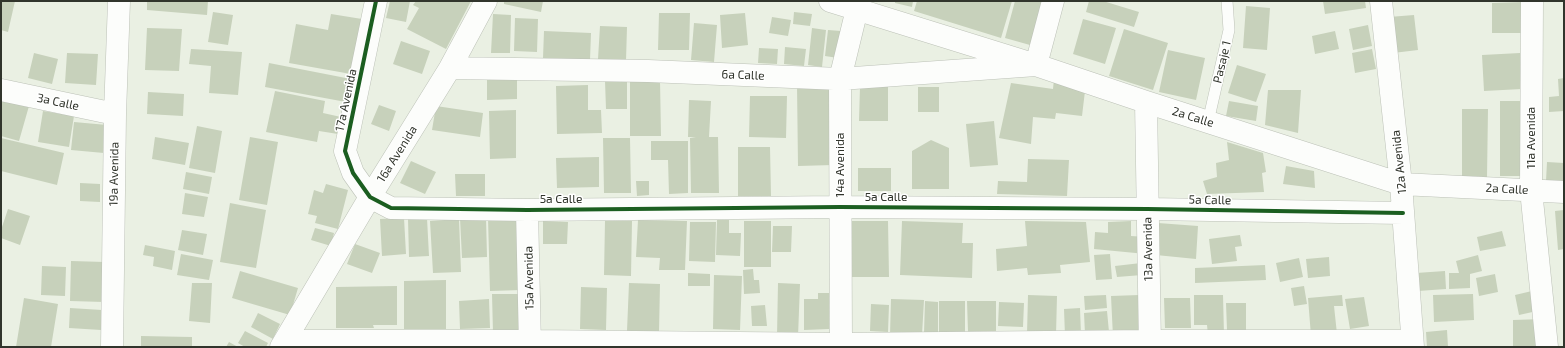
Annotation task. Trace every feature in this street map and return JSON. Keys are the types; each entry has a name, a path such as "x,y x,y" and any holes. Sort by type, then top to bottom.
{"street":[{"name":"19a Avenida","path":"112,347 115,114 120,1"},
{"name":"17a Avenida","path":"370,197 353,172 345,151 376,1"},
{"name":"16a Avenida","path":"283,344 370,197 450,68 486,1"},
{"name":"2a Calle","path":"830,1 1036,65 1401,184 1564,192"},
{"path":"1036,65 1053,1"},
{"name":"12a Avenida","path":"1381,1 1401,184 1413,344"},
{"name":"11a Avenida","path":"1532,1 1531,190 1547,347"},
{"name":"14a Avenida","path":"841,345 840,79 857,9"},
{"name":"6a Calle","path":"450,68 648,71 840,79 1036,65"},
{"name":"3a Calle","path":"1,90 115,114"},
{"name":"13a Avenida","path":"1146,102 1150,344"},
{"name":"5a Calle","path":"370,197 392,208 528,210 840,207 1147,209 1403,213"},
{"name":"15a Avenida","path":"528,210 530,344"},
{"path":"283,344 1413,344"}],"lane":[{"name":"Pasaje 1","path":"1208,122 1229,30 1227,1"}],"building":[{"path":"1,1 15,1 8,32 1,30"},
{"path":"147,1 208,1 207,15 147,10"},
{"path":"390,1 410,1 406,22 386,18"},
{"path":"416,1 471,1 446,49 407,29 419,8 413,5"},
{"path":"504,1 543,1 541,12 504,4"},
{"path":"895,1 913,1 912,7 895,3"},
{"path":"917,1 1012,1 1001,38 914,11"},
{"path":"1015,1 1042,1 1030,45 1005,38"},
{"path":"1089,1 1103,1 1139,12 1134,27 1086,12"},
{"path":"1323,1 1365,1 1366,8 1325,14"},
{"path":"1524,2 1525,33 1492,33 1492,3"},
{"path":"1246,6 1270,8 1267,50 1243,48"},
{"path":"213,12 233,15 228,45 208,42"},
{"path":"794,12 812,14 810,26 793,24"},
{"path":"659,13 690,13 689,50 658,50"},
{"path":"745,13 748,45 722,48 720,15"},
{"path":"331,14 362,19 351,74 289,63 296,24 328,30"},
{"path":"493,14 511,15 510,53 491,53"},
{"path":"1414,15 1418,50 1393,53 1389,17"},
{"path":"772,17 791,20 788,36 769,33"},
{"path":"515,18 538,19 537,52 514,51"},
{"path":"1083,19 1116,28 1105,64 1073,54"},
{"path":"694,23 717,25 714,62 691,60"},
{"path":"1368,25 1372,46 1353,50 1349,29"},
{"path":"600,26 627,27 626,61 598,59"},
{"path":"147,28 182,29 179,71 145,70"},
{"path":"812,28 826,30 822,67 808,65"},
{"path":"1124,29 1168,43 1153,90 1109,76"},
{"path":"828,30 841,31 838,58 825,56"},
{"path":"544,31 591,33 590,60 543,58"},
{"path":"1335,31 1339,49 1315,54 1312,36"},
{"path":"401,41 430,51 422,74 393,64"},
{"path":"785,47 806,49 804,66 784,64"},
{"path":"759,48 778,49 777,64 758,63"},
{"path":"191,49 242,52 238,95 209,93 211,66 189,64"},
{"path":"1372,49 1376,69 1355,73 1352,53"},
{"path":"1168,50 1205,58 1196,100 1159,92"},
{"path":"34,53 58,59 52,84 28,78"},
{"path":"67,53 98,54 96,85 65,83"},
{"path":"1520,53 1522,89 1484,91 1482,55"},
{"path":"269,63 351,79 346,102 265,87"},
{"path":"1237,65 1266,74 1256,102 1228,93"},
{"path":"517,78 517,99 487,100 487,79"},
{"path":"1564,78 1564,111 1549,112 1549,97 1559,96 1558,79"},
{"path":"1054,79 1085,91 1082,116 1056,113 1055,119 1033,117 1031,144 999,138 1011,83 1053,89"},
{"path":"630,80 660,80 661,136 630,136"},
{"path":"605,81 627,81 627,109 606,109"},
{"path":"588,85 588,110 601,110 602,133 557,134 556,86"},
{"path":"797,85 831,85 833,165 798,166"},
{"path":"860,87 888,87 888,121 859,121"},
{"path":"918,87 939,87 939,112 918,112"},
{"path":"1268,90 1301,90 1298,133 1265,125"},
{"path":"275,91 325,101 323,113 341,117 338,134 319,131 317,142 266,132"},
{"path":"148,92 184,94 183,116 147,114"},
{"path":"750,96 787,96 786,138 749,137"},
{"path":"689,100 711,101 709,137 718,137 719,193 691,193 690,138 696,137 688,137"},
{"path":"1,101 29,106 19,141 1,136"},
{"path":"1229,101 1258,106 1256,121 1226,116"},
{"path":"1500,101 1527,101 1527,176 1500,176"},
{"path":"379,105 396,111 389,131 371,124"},
{"path":"436,106 483,113 480,137 432,130"},
{"path":"1462,109 1488,109 1487,177 1462,176"},
{"path":"516,110 516,158 490,159 489,111"},
{"path":"43,111 74,116 69,147 38,142"},
{"path":"994,121 998,165 970,167 966,124"},
{"path":"74,122 107,125 104,153 71,150"},
{"path":"197,126 222,131 215,173 189,168"},
{"path":"155,137 189,143 185,165 152,159"},
{"path":"250,137 278,142 267,205 239,200"},
{"path":"1,138 64,153 57,185 1,171"},
{"path":"603,138 630,138 631,193 604,193"},
{"path":"931,140 949,148 949,189 912,189 912,151"},
{"path":"651,141 688,141 688,193 669,194 668,160 651,160"},
{"path":"1227,142 1263,153 1266,172 1262,173 1264,192 1207,194 1203,181 1217,177 1216,163 1229,160"},
{"path":"738,147 770,147 771,196 738,196"},
{"path":"599,157 599,187 557,188 556,158"},
{"path":"1028,159 1069,160 1067,196 997,194 998,181 1027,182"},
{"path":"411,161 436,172 425,194 400,183"},
{"path":"1547,162 1564,163 1564,182 1546,181"},
{"path":"1286,166 1314,171 1315,188 1283,184"},
{"path":"858,168 891,168 891,191 858,191"},
{"path":"186,172 212,177 209,194 183,189"},
{"path":"455,174 485,174 485,196 456,196"},
{"path":"636,181 649,181 649,195 637,196"},
{"path":"80,183 100,184 100,202 80,201"},
{"path":"326,184 348,190 338,229 315,223 317,216 308,214 314,190 323,193"},
{"path":"185,193 208,197 204,217 182,214"},
{"path":"230,203 266,210 256,268 220,262"},
{"path":"8,209 30,216 20,245 1,238 1,230"},
{"path":"1564,210 1564,249 1558,250 1555,211"},
{"path":"486,217 487,257 462,258 460,218"},
{"path":"519,217 521,290 490,291 488,218"},
{"path":"404,218 406,254 382,256 380,219"},
{"path":"427,218 429,256 409,257 408,219"},
{"path":"459,219 461,272 433,273 430,221"},
{"path":"638,220 687,221 685,270 659,270 660,258 636,257"},
{"path":"717,220 729,220 729,233 741,233 740,256 716,255"},
{"path":"543,221 568,222 567,244 543,244"},
{"path":"605,221 632,221 631,276 604,275"},
{"path":"744,221 771,221 771,267 744,267"},
{"path":"849,221 888,221 889,277 850,277"},
{"path":"902,221 963,223 962,243 973,243 972,278 900,275"},
{"path":"1025,221 1086,222 1090,262 1060,265 1061,273 1028,275 1027,268 997,271 996,249 1027,246"},
{"path":"1131,221 1131,236 1147,237 1146,254 1094,249 1095,232 1108,233 1108,222"},
{"path":"690,222 716,222 715,262 689,261"},
{"path":"1158,223 1198,226 1196,259 1156,255"},
{"path":"773,226 792,226 791,252 772,252"},
{"path":"315,228 334,233 331,246 311,240"},
{"path":"182,230 207,234 203,255 178,250"},
{"path":"1502,231 1506,246 1480,251 1477,237"},
{"path":"1240,235 1242,246 1235,247 1237,261 1212,264 1209,239"},
{"path":"355,244 380,253 372,273 347,264"},
{"path":"145,245 175,251 172,270 153,266 154,257 143,255"},
{"path":"181,254 213,260 209,280 177,275"},
{"path":"1110,254 1112,279 1096,280 1094,255"},
{"path":"1478,255 1482,271 1470,274 1470,288 1449,289 1449,273 1459,273 1456,261"},
{"path":"1329,257 1330,276 1308,278 1306,259"},
{"path":"1299,258 1303,277 1280,282 1276,263"},
{"path":"71,261 105,262 104,302 70,301"},
{"path":"1141,263 1142,275 1117,277 1115,266"},
{"path":"1265,265 1266,280 1195,283 1195,268"},
{"path":"42,266 66,267 65,296 41,295"},
{"path":"753,269 754,280 759,280 760,293 744,294 743,270"},
{"path":"240,271 298,288 290,315 232,298"},
{"path":"1445,271 1446,289 1418,291 1416,273"},
{"path":"688,273 710,274 710,286 688,286"},
{"path":"1495,274 1498,292 1479,296 1476,278"},
{"path":"714,275 742,276 740,330 713,329"},
{"path":"446,280 446,329 404,329 404,281"},
{"path":"192,283 212,283 210,323 189,321"},
{"path":"629,283 660,284 659,332 627,331"},
{"path":"778,283 800,284 798,337 777,336"},
{"path":"397,286 397,325 373,325 374,328 336,328 336,287"},
{"path":"1304,286 1307,304 1294,306 1291,288"},
{"path":"581,287 607,288 606,330 580,329"},
{"path":"1532,291 1537,311 1519,315 1515,295"},
{"path":"818,293 829,293 829,329 804,330 804,299 818,299"},
{"path":"492,294 520,294 522,332 493,333"},
{"path":"1473,294 1474,320 1434,322 1433,295"},
{"path":"1028,295 1057,296 1056,335 1027,334"},
{"path":"1106,295 1107,308 1085,310 1084,296"},
{"path":"1139,295 1142,335 1113,337 1111,296"},
{"path":"1194,295 1223,295 1224,335 1208,335 1207,325 1194,325"},
{"path":"1342,295 1343,306 1334,306 1337,334 1311,336 1308,298"},
{"path":"1364,297 1369,326 1350,329 1345,299"},
{"path":"24,298 58,304 51,347 16,347"},
{"path":"1164,298 1190,298 1191,328 1165,328"},
{"path":"489,299 490,328 460,329 459,301"},
{"path":"891,299 924,300 922,335 890,335"},
{"path":"925,301 938,302 938,333 924,333"},
{"path":"939,301 965,301 965,336 939,336"},
{"path":"967,301 996,301 996,331 968,332"},
{"path":"999,302 1024,303 1023,327 998,326"},
{"path":"1226,303 1246,303 1246,330 1227,330"},
{"path":"871,304 889,305 888,332 870,331"},
{"path":"765,305 767,326 752,326 751,306"},
{"path":"70,308 102,310 101,330 69,328"},
{"path":"1080,308 1081,335 1065,336 1064,309"},
{"path":"1107,311 1109,332 1085,334 1084,313"},
{"path":"258,313 280,324 273,339 251,327"},
{"path":"1543,319 1543,347 1513,347 1513,320"},
{"path":"1447,330 1448,347 1427,347 1426,332"},
{"path":"245,331 268,343 266,347 245,347 238,343"},
{"path":"141,336 192,337 192,347 141,347"},
{"path":"229,342 238,347 226,347"}],"cycle path":[{"path":"376,1 345,151 353,173 370,197 391,208 527,210 840,207 1147,209 1403,213"}]}
